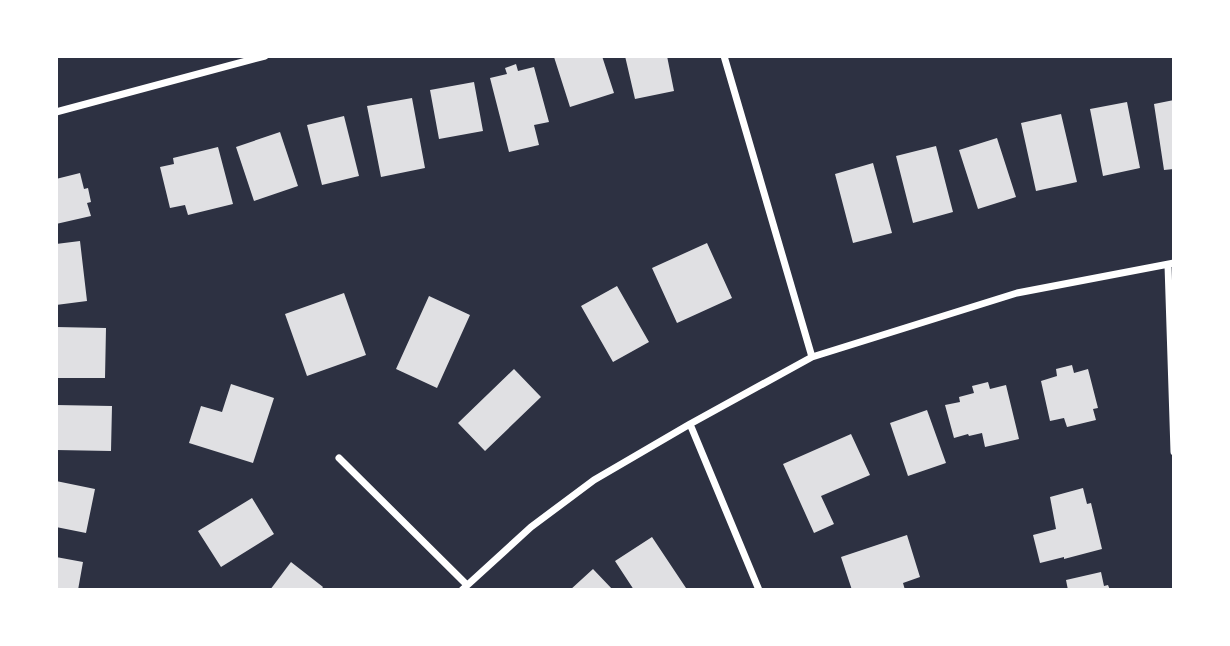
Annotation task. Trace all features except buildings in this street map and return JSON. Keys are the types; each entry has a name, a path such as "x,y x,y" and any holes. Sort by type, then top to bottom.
{"street":[{"path":"56,112 265,56"},
{"path":"724,56 812,358"},
{"path":"339,458 465,587 531,527 594,480 812,358 1017,293 1172,265 1174,452"},
{"path":"690,424 759,590"}]}
